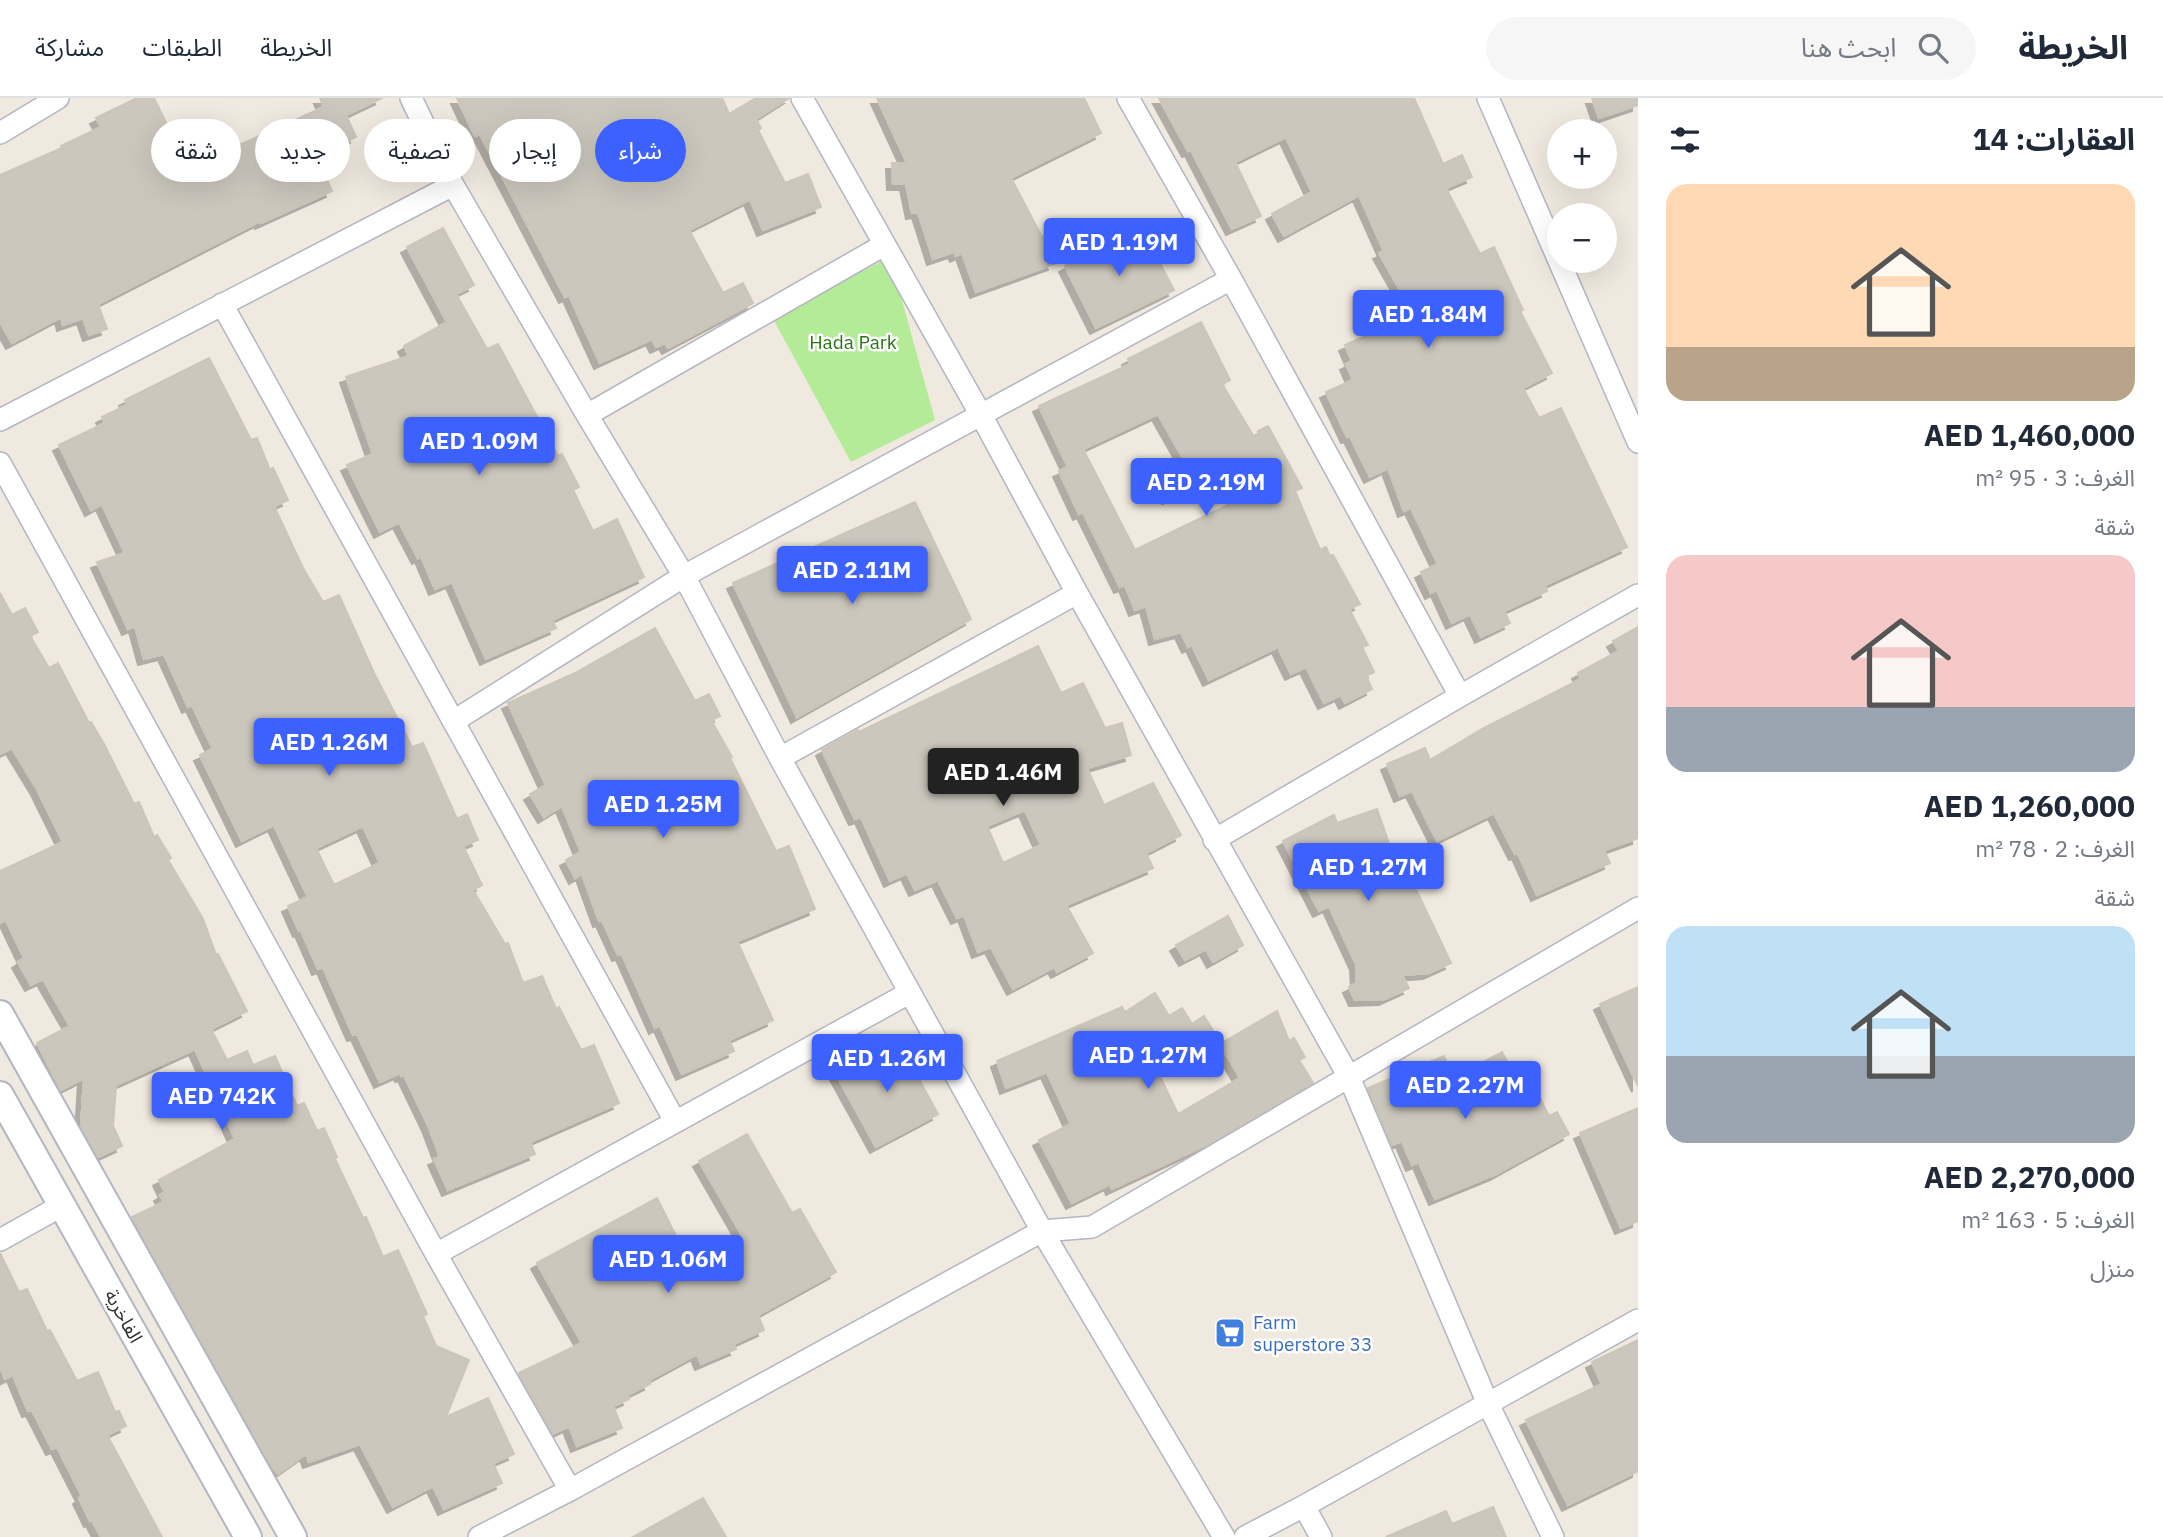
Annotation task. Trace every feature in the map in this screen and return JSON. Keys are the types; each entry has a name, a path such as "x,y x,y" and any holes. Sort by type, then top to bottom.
{"street":[{"path":"0,133 58,98"},
{"path":"411,98 453,185 684,576 780,758 1042,1231 1224,1537"},
{"path":"802,98 981,415 1214,840 1349,1077 1488,1404 1553,1537"},
{"path":"1128,98 1231,279 1460,696"},
{"path":"1488,98 1638,442"},
{"path":"0,420 453,185"},
{"path":"587,415 884,246"},
{"path":"454,721 684,576 1231,279"},
{"path":"222,304 675,1121"},
{"path":"0,463 436,1254 570,1490"},
{"path":"780,758 1077,593"},
{"path":"1214,840 1638,595"},
{"path":"479,1537 570,1490 1042,1231 1091,1227 1638,908"},
{"path":"436,1254 909,993"},
{"path":"0,1014 293,1537"},
{"name":"الفاخرية","path":"0,1095 248,1537"},
{"path":"0,1240 61,1206"},
{"path":"1245,1537 1638,1321"},
{"path":"1304,1506 1321,1537"}],"green space":[{"name":"Hada Park","path":"890,257 935,420 851,462 772,317"}],"building":[{"path":"137,98 154,98 164,119 151,119 151,182 241,182 241,144 255,138 255,182 328,182 332,191 261,223 260,221 98,304 107,329 89,335 83,318 63,325 61,317 12,343 0,322 0,175 62,148 61,146 101,127 96,118"},
{"path":"320,98 382,98 346,115 348,119 297,119 324,107"},
{"path":"457,98 722,98 729,114 756,98 789,98 756,119 761,128 758,130 785,183 808,174 821,207 763,230 750,199 689,230 723,293 743,283 753,303 668,348 665,343 656,347 652,339 600,363 569,295 565,297 505,182 581,182 581,119 489,119 489,151 480,134 475,136 475,119 467,119"},
{"path":"877,98 1084,98 1101,133 1011,178 1043,236 1054,264 976,292 962,253 956,256 954,252 933,259 918,212 912,213 906,184 893,184 892,163 907,163"},
{"path":"1159,98 1414,98 1443,164 1462,155 1472,177 1446,188 1480,254 1494,247 1523,310 1520,311 1552,373 1523,388 1539,418 1561,408 1627,547 1545,585 1547,591 1504,611 1510,623 1481,637 1470,614 1452,623 1437,590 1431,593 1421,572 1438,564 1411,508 1404,511 1388,468 1370,477 1326,392 1353,380 1346,364 1352,361 1345,345 1379,330 1371,312 1404,297 1379,253 1384,251 1359,195 1284,236 1272,214 1312,192 1286,137 1235,162 1261,216 1232,229 1191,150 1188,151"},
{"path":"1592,98 1638,98 1638,105 1599,118"},
{"path":"350,124 356,137 350,140"},
{"path":"443,228 474,285 456,294 487,349 498,344 558,456 562,454 579,487 573,490 593,531 617,519 644,577 552,620 556,628 486,659 452,582 435,589 421,556 418,558 399,522 380,532 347,465 373,454 346,377 409,356 404,346 447,322 407,247"},
{"path":"1142,229 1174,290 1096,328 1065,266"},
{"path":"1201,322 1230,380 1222,384 1254,437 1259,435 1258,431 1268,426 1302,488 1295,491 1320,550 1326,547 1330,556 1333,555 1360,604 1349,609 1368,645 1362,647 1374,672 1366,676 1372,689 1345,703 1341,695 1324,703 1306,667 1291,674 1278,647 1209,680 1192,645 1188,647 1181,632 1155,639 1146,606 1135,610 1125,585 1120,587 1083,512 1079,514 1059,471 1068,467 1039,406 1130,364 1128,359","holes":["1158,414 1188,467 1160,476 1168,498 1271,466 1277,481 1135,550 1083,449"]},
{"path":"209,358 251,440 257,438 270,470 273,468 288,500 274,506 303,568 323,602 339,595 374,673 412,747 423,743 457,819 467,814 478,840 463,846 482,885 473,890 505,944 508,943 523,983 542,976 556,1009 559,1007 581,1050 594,1045 619,1103 530,1142 535,1154 448,1190 434,1159 440,1157 428,1125 404,1075 401,1076 400,1073 380,1082 357,1034 353,1035 323,967 318,969 301,930 299,931 288,906 308,897 274,825 242,841 200,755 213,749 192,705 188,707 164,654 144,659 135,626 128,629 97,562 125,553 102,504 91,510 59,445 105,423 102,417 127,405 125,400","holes":["363,826 380,863 334,885 316,848"]},
{"path":"915,502 971,619 797,717 733,583"},
{"path":"0,593 12,615 25,608 38,632 30,636 49,668 58,663 134,804 139,802 154,837 157,835 171,858 168,860 203,919 216,955 218,954 247,1011 211,1029 227,1060 247,1051 253,1065 275,1056 297,1106 304,1103 317,1131 324,1128 337,1157 335,1159 363,1218 366,1217 383,1257 398,1250 427,1314 423,1316 436,1346 469,1360 446,1417 488,1398 514,1454 493,1463 502,1483 444,1509 433,1486 393,1507 360,1444 309,1462 306,1454 278,1474 268,1461 132,1217 164,1202 160,1195 165,1192 159,1180 235,1139 195,1049 116,1085 113,1126 122,1146 98,1157 81,1126 84,1078 61,1090 37,1043 70,1026 43,979 31,985 18,962 24,958 6,920 0,923 0,871 63,842 37,789 12,748 0,754"},
{"path":"1638,627 1638,838 1604,850 1610,863 1537,895 1518,853 1515,854 1494,813 1437,841 1412,791 1400,796 1387,764 1425,748 1430,760 1484,728 1581,679 1578,673 1619,651 1613,641"},
{"path":"655,628 695,701 709,694 720,716 711,720 732,757 730,758 776,851 789,846 815,909 737,941 773,1020 729,1040 734,1051 682,1074 660,1025 655,1028 622,954 618,955 602,920 599,921 582,874 575,878 566,860 581,852 562,806 544,817 530,794 546,785 508,703 575,673"},
{"path":"1038,646 1061,693 1083,683 1105,728 1122,723 1131,755 1087,768 1104,805 1153,783 1181,835 1146,853 1153,868 1066,905 1093,953 1057,972 1054,967 1013,989 991,947 978,952 964,915 957,918 938,880 915,890 907,873 890,881 861,817 855,819 822,750 858,730 859,732","holes":["1025,810 1041,845 1003,863 987,826"]},
{"path":"1377,809 1404,887 1413,883 1451,963 1429,973 1402,975 1409,988 1385,999 1355,1000 1349,987 1357,983 1356,964 1329,906 1319,911 1283,841 1334,815 1337,823"},
{"path":"1228,916 1243,945 1213,962 1206,949 1185,960 1176,945"},
{"path":"1638,987 1638,1086 1600,1004"},
{"path":"1155,993 1169,1016 1182,1008 1192,1024 1204,1016 1214,1032 1156,1068 1178,1114 1240,1078 1220,1044 1277,1011 1289,1041 1294,1038 1305,1057 1299,1060 1313,1083 1208,1144 1112,1189 1110,1184 1072,1203 1039,1140 1071,1124 1047,1072 1006,1088 997,1061 1122,1007 1125,1012"},
{"path":"898,1041 938,1114 876,1147 836,1074"},
{"path":"1502,1052 1514,1074 1524,1068 1549,1116 1557,1112 1569,1134 1496,1174 1435,1199 1419,1162 1412,1165 1402,1141 1392,1145 1368,1088 1444,1056 1453,1078"},
{"path":"1638,1108 1638,1221 1621,1228 1580,1133"},
{"path":"747,1134 792,1213 800,1209 836,1272 758,1315 764,1330 733,1344 736,1349 701,1364 697,1354 649,1380 650,1384 627,1395 629,1399 613,1406 622,1428 577,1446 569,1426 553,1434 519,1373 582,1343 537,1263 657,1198 682,1248 689,1245 705,1276 744,1259 735,1241 743,1237 699,1161"},
{"path":"0,1253 19,1292 27,1289 47,1331 50,1330 77,1381 98,1372 115,1412 119,1411 126,1426 107,1435 162,1537 101,1537 92,1520 90,1521 79,1498 82,1496 57,1447 52,1449 32,1410 28,1411 13,1375 5,1379 0,1367"},
{"path":"1638,1340 1638,1471 1568,1505 1526,1420 1602,1384 1592,1362"},
{"path":"703,1498 726,1537 633,1537"},
{"path":"1493,1507 1506,1537 1386,1537 1446,1511 1452,1524"}],"place":[{"name":"Farm superstore 33","path":"1230,1333"}]}
